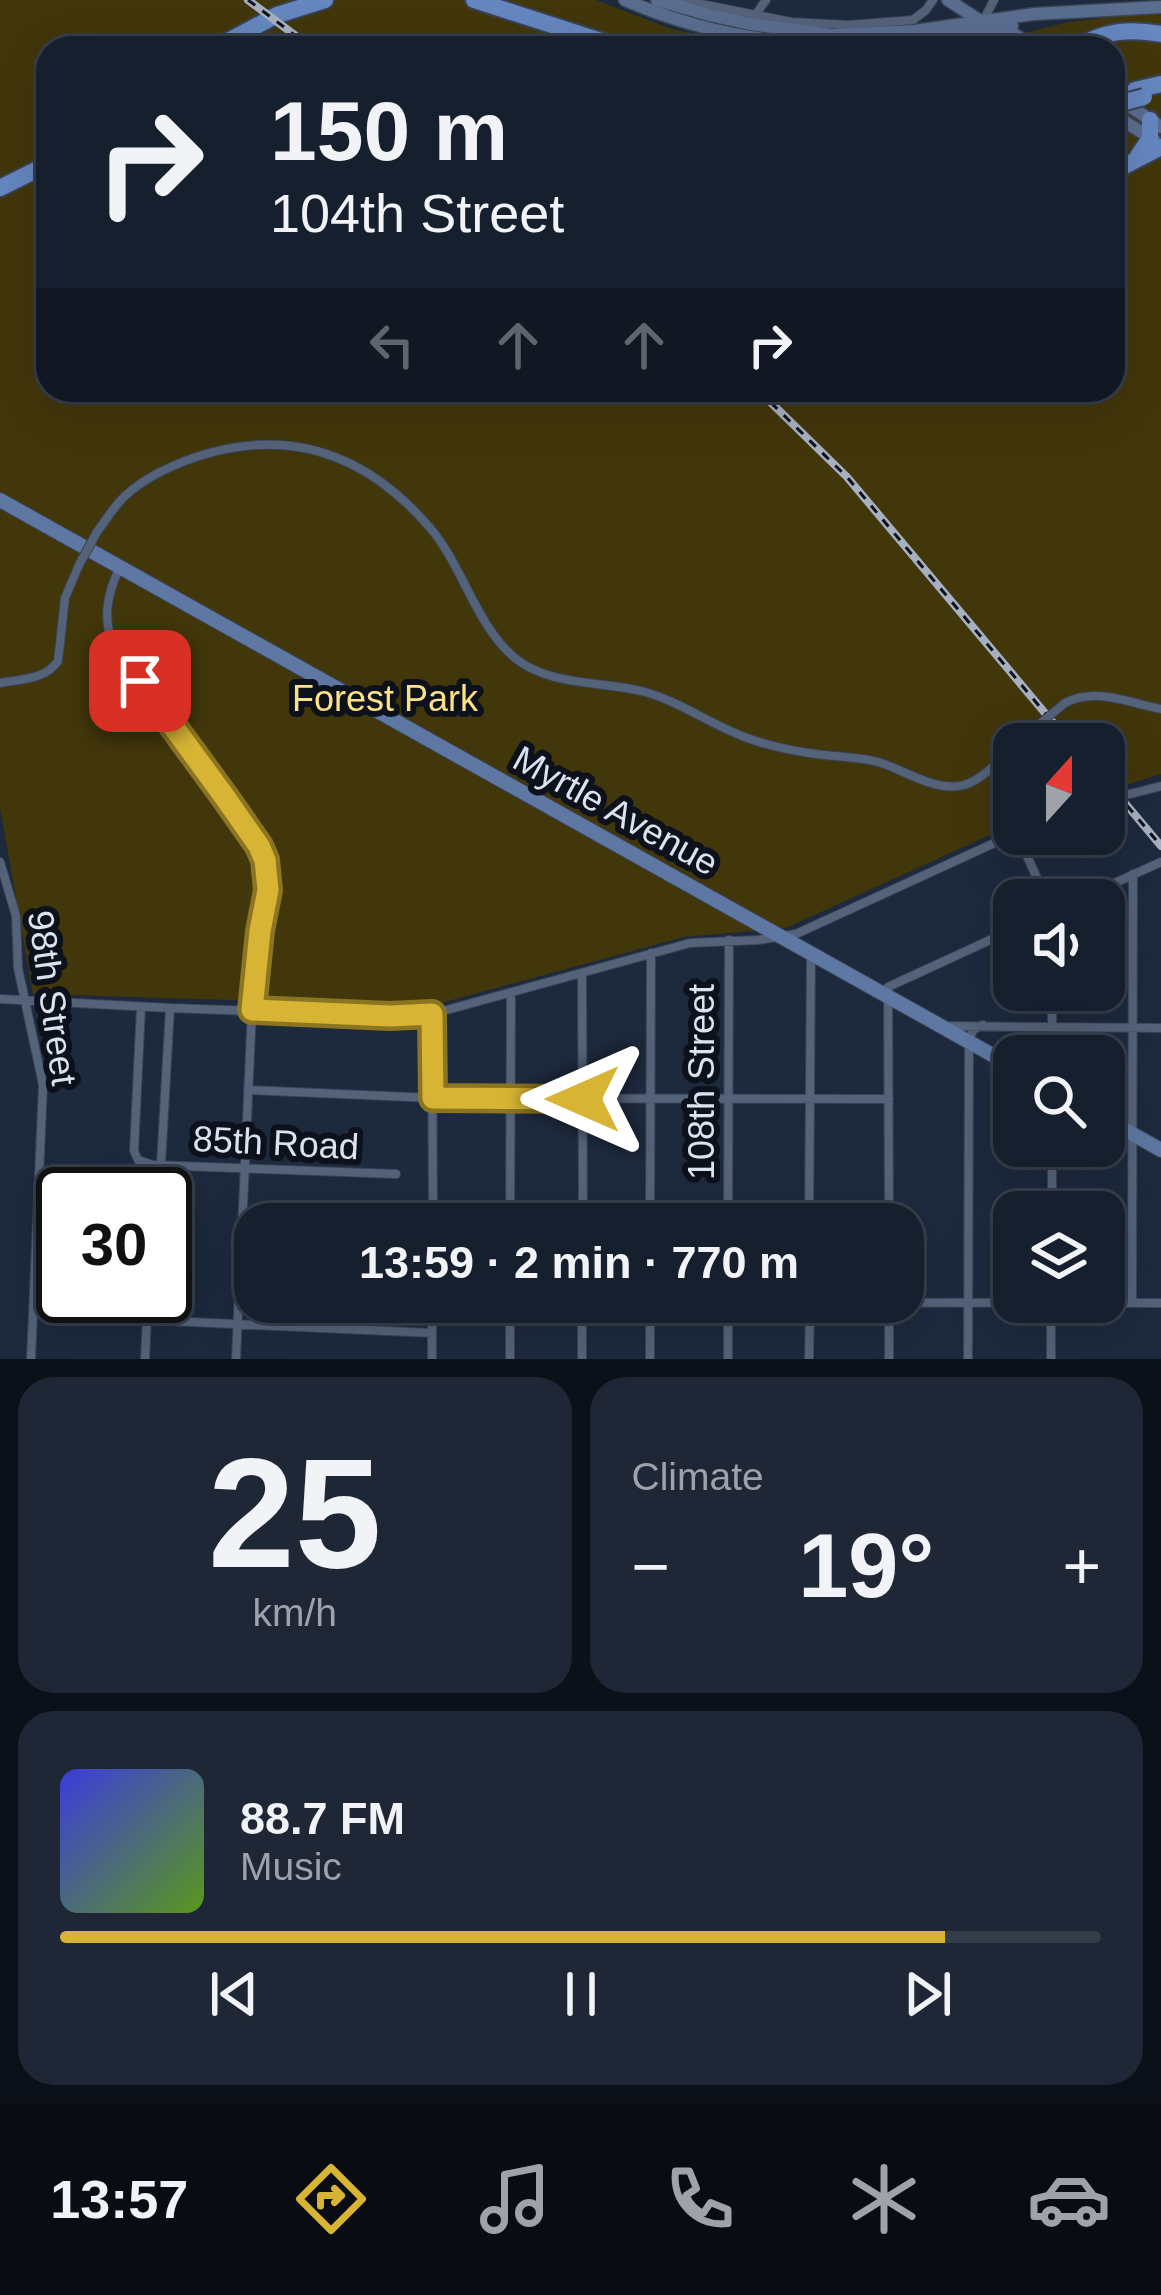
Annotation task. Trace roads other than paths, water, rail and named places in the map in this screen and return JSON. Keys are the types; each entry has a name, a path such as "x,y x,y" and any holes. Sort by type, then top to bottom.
{"highway":[{"path":"218,36 295,0"},
{"path":"236,36 261,22 325,0"},
{"path":"474,0 586,36"},
{"path":"507,0 609,36"},
{"path":"1098,36 1161,34"},
{"path":"1147,94 1161,84"},
{"path":"1125,165 1157,136"},
{"path":"0,188 36,170"},
{"path":"0,198 36,181"}],"main road":[{"path":"625,0 832,34 986,27"},
{"path":"945,27 950,1"},
{"path":"950,1 999,36"},
{"path":"668,4 723,33 743,36"},
{"path":"944,36 1034,14 1161,7"},
{"path":"1020,36 1060,15"},
{"path":"1125,108 1157,136"},
{"path":"1125,120 1157,136"},
{"name":"Myrtle Avenue","path":"0,500 993,1055"},
{"path":"1125,1130 1161,1150"}],"street":[{"path":"753,20 766,0"},
{"path":"753,20 848,25 903,22 924,12 932,0"},
{"path":"986,27 994,0"},
{"path":"0,683 44,675 58,661 65,598 97,532 122,498 147,478 220,449 280,442 326,453 376,479 399,498 431,529 498,642 536,670 651,694 749,739 789,751 869,759 940,784 963,786 993,766"},
{"path":"120,567 106,615 114,647 265,860 268,890 252,1010 243,1203"},
{"path":"1040,723 1065,703 1085,695 1161,710"},
{"path":"1125,795 1161,786"},
{"path":"0,999 170,1009 432,1014 690,943 796,934 993,844"},
{"name":"98th Street","path":"0,862 16,916 18,968 43,1085 31,1359"},
{"path":"1122,879 1160,865"},
{"path":"1132,1303 1133,874"},
{"path":"889,1203 889,987 993,939"},
{"name":"108th Street","path":"728,1203 729,940"},
{"path":"809,1203 811,952"},
{"path":"650,1203 651,953"},
{"path":"582,973 583,1203"},
{"path":"510,1203 511,994"},
{"path":"141,1007 134,1150 138,1160 157,1164"},
{"path":"156,1167 170,1009"},
{"path":"1052,1011 1052,1035"},
{"path":"432,1014 433,1203"},
{"path":"968,1359 969,1041 973,1030 983,1025"},
{"path":"942,1026 1161,1028"},
{"path":"248,1090 433,1098 889,1099"},
{"name":"85th Road","path":"157,1164 396,1174"},
{"path":"924,1302 993,1303"},
{"path":"1125,1303 1161,1303"},
{"path":"192,1322 432,1333"},
{"path":"145,1359 147,1323"},
{"path":"432,1323 432,1359"},
{"path":"510,1323 510,1359"},
{"path":"582,1323 582,1359"},
{"path":"650,1323 650,1359"},
{"path":"728,1323 728,1359"},
{"path":"809,1359 810,1323"},
{"path":"889,1323 889,1359"},
{"path":"1051,1359 1052,1323"},
{"path":"236,1359 237,1324"}],"railway":[{"path":"248,0 296,36"},
{"path":"770,402 847,477 1053,723"},
{"path":"1125,803 1161,846"}],"park label":[{"name":"Forest Park","path":"385,698"}]}
